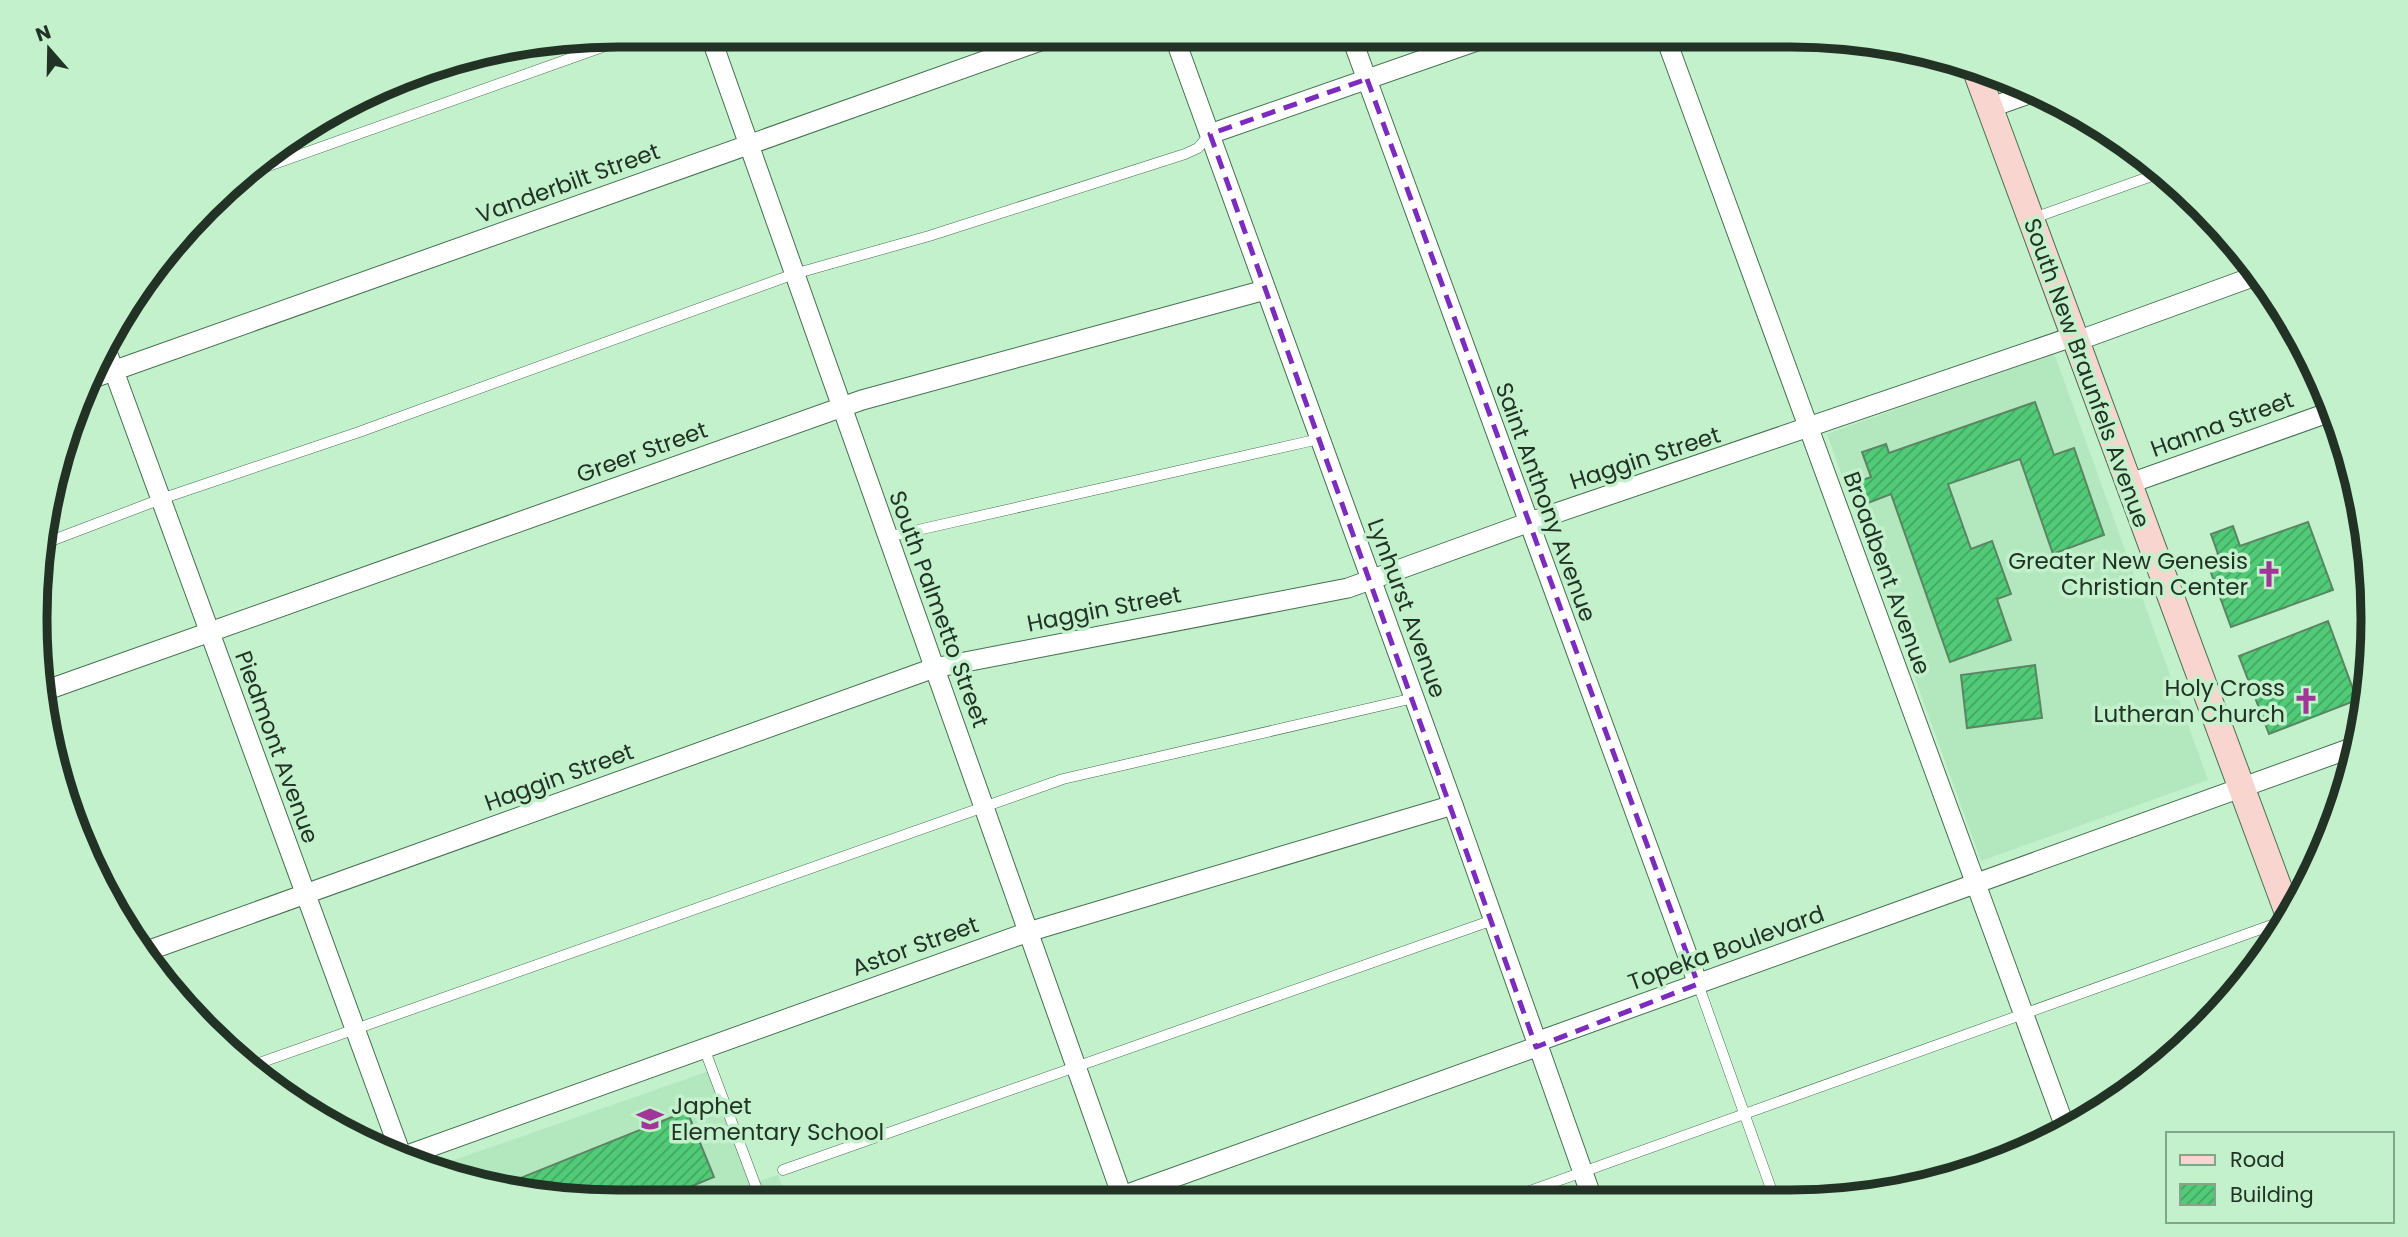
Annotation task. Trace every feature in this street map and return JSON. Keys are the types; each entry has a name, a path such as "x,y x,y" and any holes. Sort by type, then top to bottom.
{"main road":[{"name":"South New Braunfels Avenue","path":"1979,80 2284,903"}],"street":[{"name":"South Palmetto Street","path":"714,47 1117,1190"},
{"name":"Vanderbilt Street","path":"106,366 1026,47"},
{"name":"Lynhurst Avenue","path":"1178,47 1453,805 1536,1047 1589,1190"},
{"name":"Saint Anthony Avenue","path":"1355,47 1527,523 1698,984"},
{"path":"1210,134 1459,47"},
{"name":"Broadbent Avenue","path":"1669,47 2062,1120"},
{"path":"1989,108 2021,97"},
{"name":"Haggin Street","path":"153,949 934,668 1348,588 1527,523 2248,278"},
{"name":"Greer Street","path":"51,688 840,407 1265,290"},
{"name":"Piedmont Avenue","path":"106,366 161,499 398,1145"},
{"name":"Hanna Street","path":"2127,484 2322,415"},
{"name":"Topeka Boulevard","path":"1142,1190 1536,1047 1539,1041 2345,750"},
{"name":"Astor Street","path":"416,1152 1028,932 1453,805"}],"lane":[{"path":"271,165 601,47"},
{"path":"53,540 161,499 359,432 794,274 929,236 1185,154 1198,148 1210,134"},
{"path":"2031,219 2151,176"},
{"path":"887,537 1319,439"},
{"path":"260,1063 1063,779 1414,698"},
{"path":"783,1170 1493,920"},
{"path":"1532,1190 2271,925"},
{"path":"1698,984 1772,1190"},
{"path":"705,1048 757,1190"}],"highlighted area":[{"path":"1367,79 1698,984 1536,1047 1210,134"}],"shaded area":[{"path":"2054,353 2208,780 1981,861 1827,434"},
{"name":"Japhet Elementary School","path":"712,1070 753,1183 778,1175 783,1190 581,1189 507,1179 447,1163"}],"building":[{"path":"2035,402 2054,455 2074,448 2104,535 2053,554 2020,459 1948,484 1971,549 1992,541 2011,594 1997,599 2011,640 1950,662 1891,494 1868,503 1860,481 1871,477 1862,452 1886,444 1889,453"},
{"name":"Greater New Genesis Christian Center","path":"2308,522 2333,590 2231,627 2206,559 2218,554 2211,534 2233,526 2240,546"},
{"path":"2328,621 2356,696 2355,701 2269,734 2239,656"},
{"path":"2035,665 2042,718 1967,728 1961,675"},
{"path":"687,1111 714,1177 683,1190 581,1189 515,1180"}],"place":[{"name":"Greater New Genesis Christian Center","path":"2269,574"},
{"name":"Holy Cross Lutheran Church","path":"2306,701"},
{"name":"Japhet Elementary School","path":"650,1119"}]}
